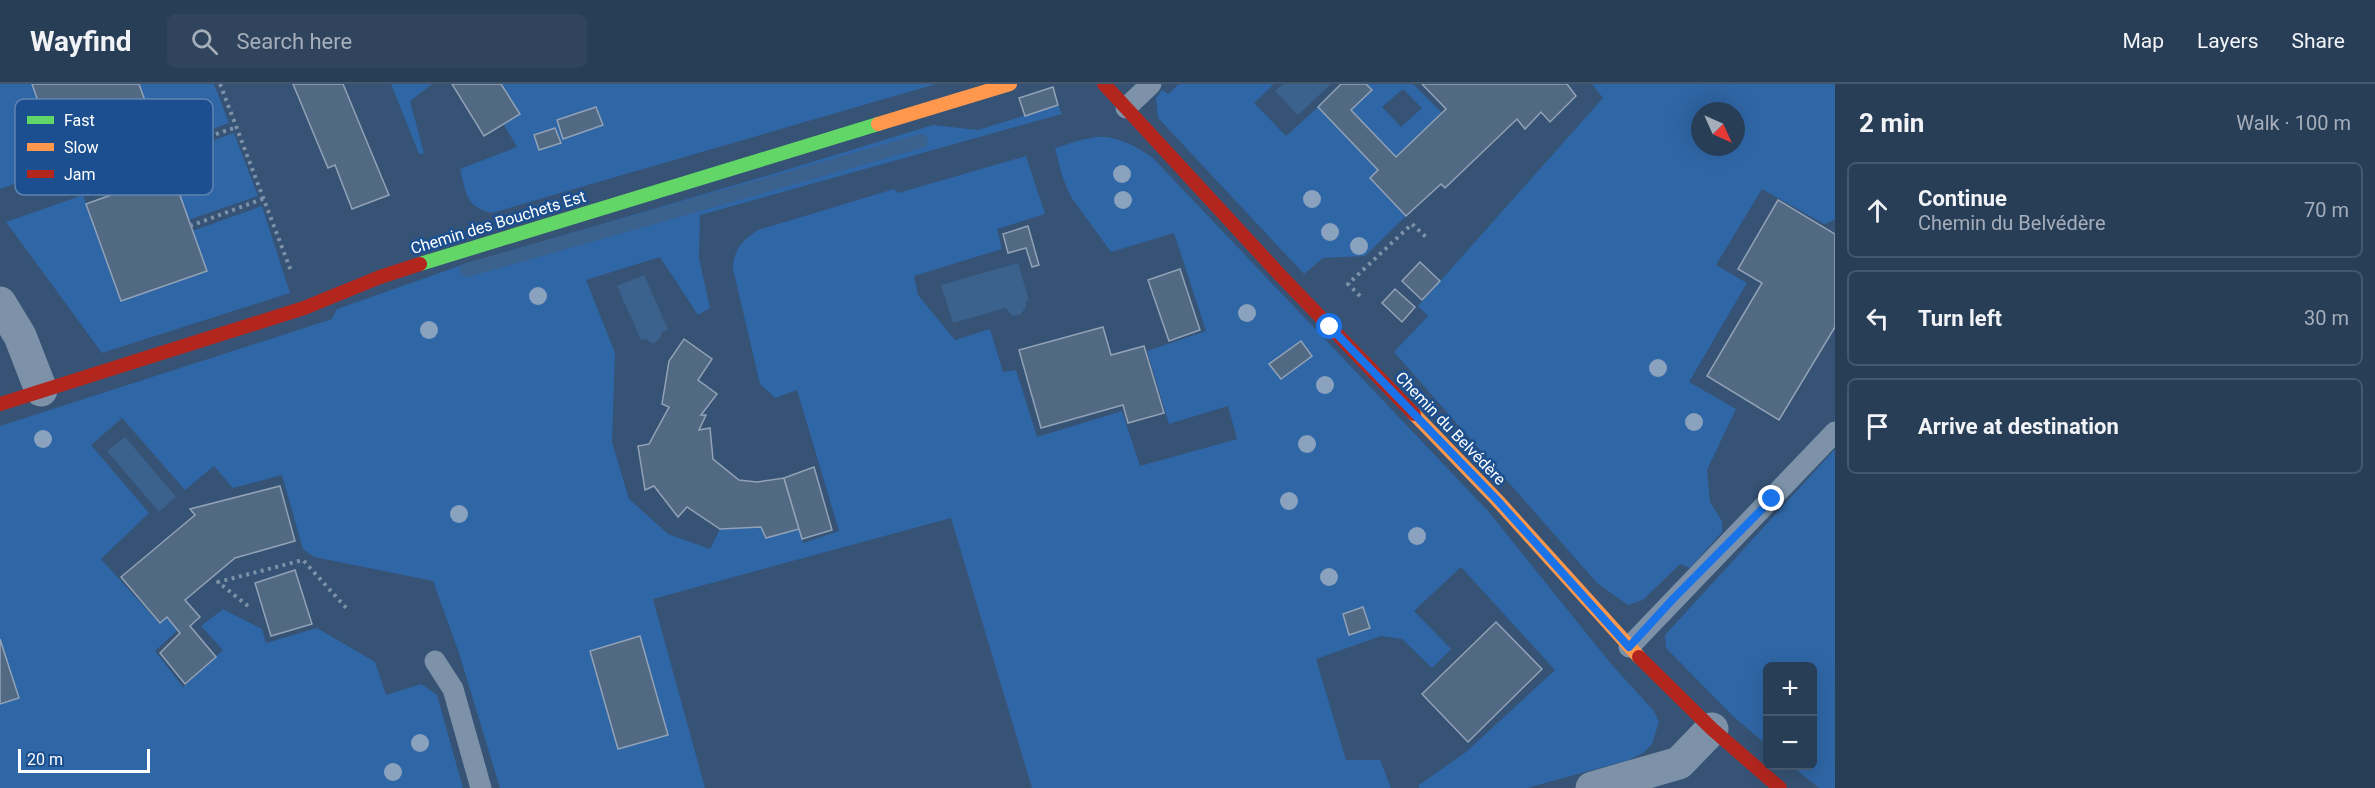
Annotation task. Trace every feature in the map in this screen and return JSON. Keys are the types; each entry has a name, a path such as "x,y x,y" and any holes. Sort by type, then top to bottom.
{"street":[{"name":"Chemin des Bouchets Est","path":"0,404 304,308 380,277 469,247 1010,84"},
{"name":"Chemin du Belvédère","path":"1104,84 1280,275 1497,500 1629,647 1712,729 1780,788"},
{"path":"0,303 20,336 42,390"},
{"path":"1592,788 1679,763 1712,729"}],"lane":[{"path":"1126,108 1151,84"},
{"path":"1629,647 1835,432"},
{"path":"435,661 453,689 481,788"}],"path":[{"path":"220,84 265,198 304,308"},
{"path":"213,135 237,127"},
{"path":"190,226 265,198"},
{"path":"1361,297 1348,284 1371,261 1412,224 1426,237"},
{"path":"248,606 218,582 303,560 348,610"}],"shaded area":[{"path":"0,84 32,84 37,99 15,99 15,184 0,189"},
{"path":"139,84 214,84 229,123 213,129 213,99 144,99"},
{"path":"391,84 432,84 410,101 424,153 419,154"},
{"path":"501,84 936,84 492,213 472,203 460,169 517,147 504,125 520,114"},
{"path":"1179,84 1274,84 1254,103 1286,136 1318,107 1378,170 1370,178 1406,216 1365,256 1323,258 1304,274 1158,118 1156,98 1162,90 1168,94"},
{"path":"1283,84 1331,84 1298,115 1275,91"},
{"path":"1366,84 1413,84 1442,113 1396,157 1351,110 1372,91","holes":["1403,89 1422,108 1401,127 1382,107"]},
{"path":"1592,84 1835,84 1835,220 1824,224 1762,189 1716,265 1747,283 1689,382 1736,409 1707,470 1710,502 1722,521 1722,532 1690,568 1680,564 1643,600 1628,605 1597,583 1394,352 1428,316 1418,306 1603,98"},
{"path":"1058,105 1062,114 700,215 699,258 710,308 698,315 660,257 586,280 615,353 612,442 629,499 668,534 710,549 720,529 761,527 799,529 803,543 839,531 797,390 775,398 760,384 733,269 737,251 743,242 758,230 894,189 898,193 1026,156 1045,214 997,229 1002,249 914,276 918,295 955,340 990,329 1003,372 1016,370 1037,437 1122,411 1140,466 1237,439 1228,406 1169,424 1147,351 1206,331 1174,233 1111,252 1071,197 1062,176 1055,148 1096,137 1111,138 1133,146 1153,158 1488,511 1612,665 1654,711 1659,722 1652,744 1643,753 1629,760 1527,788 1419,788 1419,785 1466,752 1555,670 1461,567 1414,611 1451,649 1432,668 1402,639 1381,636 1316,659 1346,760 1380,760 1391,788 1032,788 951,518 653,599 705,788 500,788 459,653 433,581 314,557 303,549 282,475 233,488 214,466 185,490 122,418 91,445 149,513 101,559 159,623 167,616 179,629 155,651 183,687 223,650 201,626 223,609 262,629 266,643 317,628 375,662 386,695 421,684 437,695 463,788 0,788 0,426 332,319 337,309 465,264 933,125 978,130"},
{"path":"234,133 258,196 188,220 179,195 213,195 213,140"},
{"path":"83,195 121,301 206,271 192,231 262,206 290,293 102,353 6,222"},
{"path":"1018,263 1029,300 1026,301 1026,307 1021,314 1013,316 1005,308 953,323 941,285"},
{"path":"644,275 668,329 662,332 660,338 653,344 645,339 641,340 617,286"},
{"path":"125,437 176,497 159,512 107,451"},
{"path":"1835,449 1835,788 1819,788 1797,770 1817,770 1817,662 1763,662 1763,742 1735,718 1666,648 1665,635"}],"building":[{"path":"32,84 139,84 144,99 37,99"},
{"path":"293,84 343,84 389,195 352,209 335,165 328,168"},
{"path":"452,84 501,84 520,114 484,136"},
{"path":"1341,84 1366,84 1372,90 1351,110 1396,157 1446,109 1422,84 1567,84 1576,96 1550,122 1541,112 1525,129 1517,119 1445,188 1441,184 1406,216 1370,178 1378,170 1318,107"},
{"path":"1053,87 1058,105 1025,116 1019,98"},
{"path":"596,107 603,125 563,139 557,120"},
{"path":"555,128 561,143 539,150 534,135"},
{"path":"111,195 180,195 207,271 121,301 86,204"},
{"path":"1778,200 1835,234 1835,327 1779,420 1707,376 1762,283 1738,269"},
{"path":"1028,226 1039,265 1032,267 1026,248 1008,253 1003,234"},
{"path":"1420,262 1440,281 1422,300 1402,281"},
{"path":"1180,269 1200,330 1169,341 1148,280"},
{"path":"1395,289 1415,307 1402,322 1382,303"},
{"path":"1103,327 1111,355 1144,346 1164,413 1128,423 1123,405 1041,428 1019,350"},
{"path":"684,339 712,359 698,380 717,394 701,415 706,415 699,430 710,428 713,459 739,480 757,482 784,478 799,529 766,538 761,527 720,529 687,507 678,517 654,486 645,490 638,446 649,444 669,407 662,404 669,361"},
{"path":"1301,341 1312,356 1281,379 1269,364"},
{"path":"814,467 832,530 802,539 784,478"},
{"path":"280,486 295,541 235,558 185,600 200,617 190,626 216,657 185,684 160,653 180,633 167,617 160,623 121,577 195,515 190,509"},
{"path":"295,570 312,624 271,636 255,583"},
{"path":"1363,607 1370,628 1349,635 1343,614"},
{"path":"1496,622 1542,669 1468,742 1422,694"},
{"path":"640,636 668,735 618,749 590,651"},
{"path":"0,639 19,698 0,704"}],"waterway":[{"path":"467,270 921,141"}],"traffic: fast":[{"path":"420,264 878,124"}],"traffic: slow":[{"path":"878,124 1010,84"},
{"path":"1414,414 1497,500 1639,657"}],"traffic: jam":[{"path":"1104,84 1280,275 1414,414"},
{"path":"0,404 304,308 380,277 420,264"},
{"path":"1639,657 1712,729 1780,788"}],"route":[{"path":"1330,327 1497,500 1629,647 1772,499"}]}
